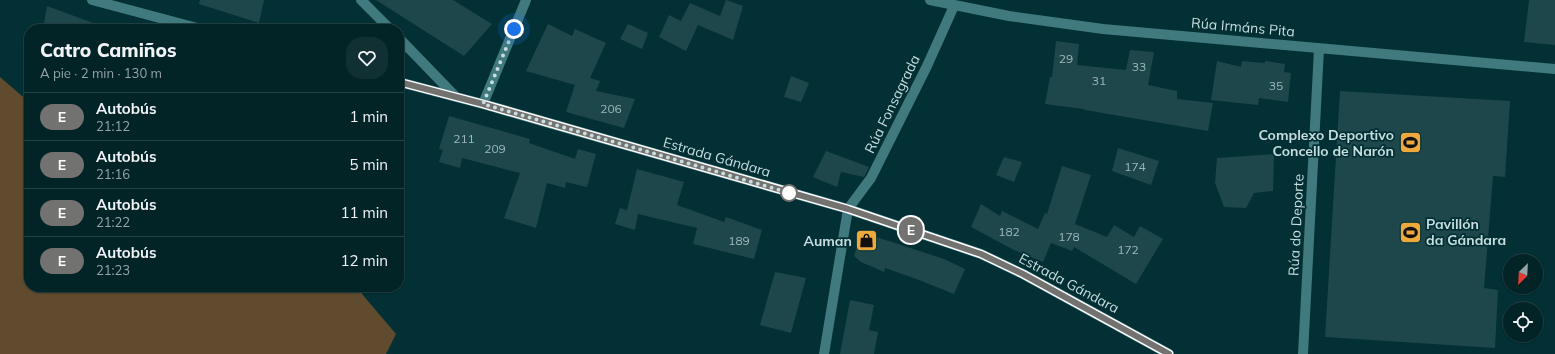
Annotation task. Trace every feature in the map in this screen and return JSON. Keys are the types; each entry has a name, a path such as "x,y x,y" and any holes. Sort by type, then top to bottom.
{"street":[{"path":"92,0 182,24"},
{"path":"360,0 385,24"},
{"path":"483,104 526,0"},
{"name":"Rúa Irmáns Pita","path":"930,0 954,6 1103,29 1319,49 1555,68"},
{"name":"Rúa Fonsagrada","path":"848,209 871,178 927,66 954,6"},
{"path":"404,43 456,97"},
{"name":"Rúa do Deporte","path":"1303,354 1319,49"},
{"name":"Estrada Gándara","path":"404,83 483,104 848,209 981,254 1023,274 1169,354"},
{"path":"824,354 848,209"}],"shaded area":[{"path":"0,77 24,98 24,292 362,292 396,334 386,354 0,354"}],"building":[{"path":"200,0 264,0 259,23 199,4"},
{"path":"376,0 453,0 492,24 464,56"},
{"path":"726,0 743,6 733,40 698,25 686,51 659,37 669,15 681,21 690,3 720,16"},
{"path":"1529,0 1555,0 1555,45 1524,42"},
{"path":"47,6 96,24 44,24"},
{"path":"548,24 572,36 575,29 606,43 590,78 600,81 596,91 635,99 624,128 566,112 575,85 526,71"},
{"path":"628,24 648,33 642,49 620,39"},
{"path":"1056,41 1079,44 1077,65 1126,70 1130,50 1154,52 1148,85 1177,91 1177,99 1213,103 1208,131 1084,109 1045,104 1050,77 1052,77"},
{"path":"1217,61 1241,67 1242,61 1265,63 1265,61 1285,64 1284,72 1291,73 1288,102 1259,98 1258,105 1211,100"},
{"path":"791,76 809,83 801,102 784,97"},
{"name":"Pavillón da Gándara","path":"1340,91 1510,101 1505,177 1493,176 1484,288 1498,290 1495,348 1325,337"},
{"path":"449,116 530,139 529,143 575,159 578,149 596,154 587,187 566,182 565,188 547,183 536,228 504,218 520,173 462,158 460,168 439,162 443,150 439,149"},
{"path":"1118,148 1159,161 1151,185 1112,171"},
{"path":"826,151 869,167 864,177 841,172 837,187 813,177"},
{"path":"1274,154 1273,191 1254,193 1246,208 1224,207 1215,183 1217,158"},
{"path":"1004,157 1022,162 1014,182 996,175"},
{"path":"1062,166 1091,175 1075,224 1107,237 1114,225 1134,237 1140,226 1163,239 1136,284 1074,247 1072,251 1051,243 1043,262 1014,250 971,227 981,204 1000,216 1002,211 1038,229 1045,213 1047,214"},
{"path":"637,169 684,182 677,205 724,222 726,217 762,230 754,259 693,244 697,228 638,214 635,230 615,224 620,208 627,210"},
{"path":"861,232 944,259 965,269 954,294 885,268 884,272 861,262 854,256"},
{"path":"775,272 806,278 791,333 760,325"},
{"path":"850,300 874,305 869,330 878,332 874,354 840,354"}],"bus line":[{"name":"E","path":"404,83 483,104 848,209 981,254 1023,274 1169,354"}],"place":[{"name":"Complexo Deportivo Concello de Narón","path":"1410,143"},
{"name":"Pavillón da Gándara","path":"1410,232"},
{"name":"Auman","path":"867,241"}],"route":[{"path":"514,29 483,104 789,193"}]}
